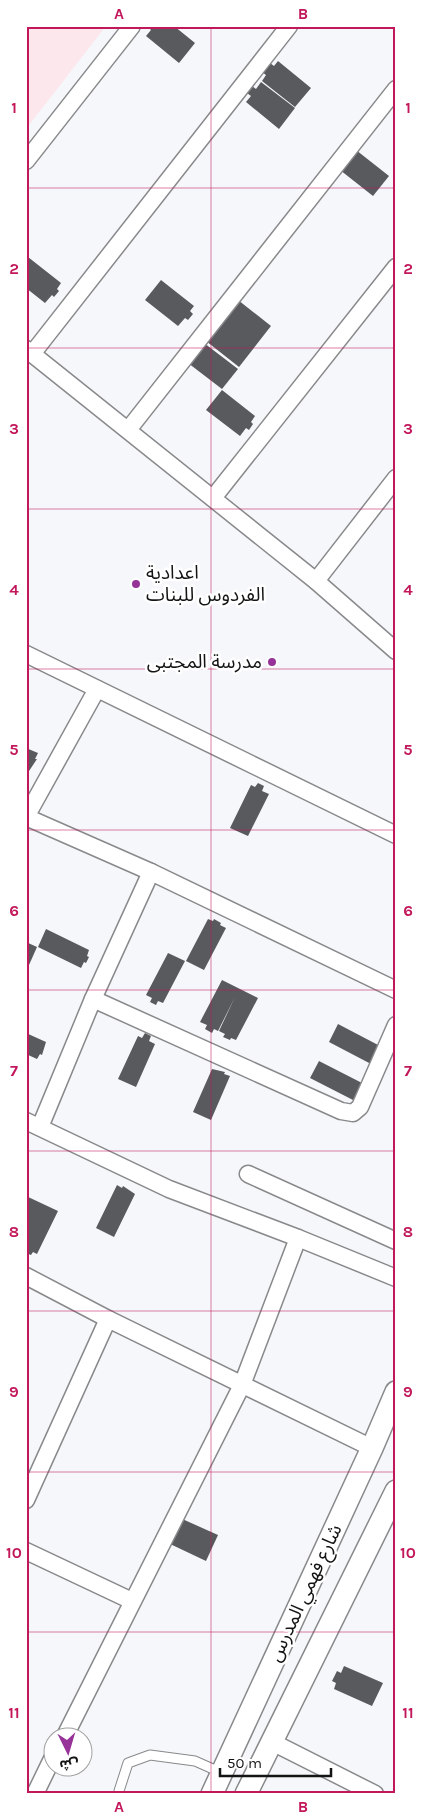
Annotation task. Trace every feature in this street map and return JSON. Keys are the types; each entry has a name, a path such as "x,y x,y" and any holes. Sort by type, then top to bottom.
{"street":[{"path":"26,162 132,26"},
{"path":"289,26 29,352 316,581 396,651"},
{"path":"128,430 396,89"},
{"path":"214,498 396,267"},
{"path":"316,581 396,478"},
{"path":"26,654 396,835"},
{"path":"97,689 26,817 151,872 396,990"},
{"path":"151,872 33,1124 169,1189 396,1278"},
{"path":"93,999 342,1111 353,1113 360,1108 396,1024"},
{"path":"248,1174 396,1241"},
{"path":"69,1728 242,1385 298,1238"},
{"path":"26,1276 108,1319 372,1448"},
{"path":"26,1500 108,1319"},
{"name":"شارع فهمي المدرس","path":"212,1794 396,1392"},
{"name":"شارع فهمي المدرس","path":"246,1794 395,1497"},
{"path":"26,1551 132,1601"},
{"path":"272,1742 375,1794"},
{"path":"35,1794 43,1778"}],"lane":[{"path":"120,1794 118,1791 128,1763 150,1755 195,1761 222,1773"}],"shaded area":[{"path":"26,26 106,26 26,129"}],"building":[{"path":"147,26 174,26 195,43 179,63 146,36 151,30"},
{"path":"278,61 311,88 295,107 262,81 266,75 262,72 270,63 274,66"},
{"path":"261,82 295,108 279,129 246,102 251,96 247,93 252,86 256,89"},
{"path":"356,150 389,176 373,196 340,170"},
{"path":"28,257 61,283 57,289 59,291 54,297 52,295 45,303 26,288 26,259"},
{"path":"161,280 194,306 190,311 193,314 188,320 185,318 178,326 145,300"},
{"path":"238,300 271,326 239,367 206,341"},
{"path":"204,343 238,369 222,389 188,363"},
{"path":"222,390 255,416 249,430 246,428 240,436 206,410"},
{"path":"26,748 38,753 35,759 37,759 29,771 26,770"},
{"path":"258,783 264,786 262,791 269,794 248,836 230,828 251,785 255,787"},
{"path":"208,919 213,921 214,919 226,928 204,970 186,961"},
{"path":"46,929 89,950 87,956 89,957 86,963 84,962 81,968 38,947"},
{"path":"26,942 37,947 29,965 26,964"},
{"path":"168,953 185,961 163,1003 158,1001 156,1005 150,1002 152,998 146,995"},
{"path":"222,980 258,998 236,1040 223,1037 225,1034 219,1031 235,997 218,1031 214,1029 212,1033 205,1029 207,1025 200,1022"},
{"path":"338,1024 380,1046 371,1064 329,1042"},
{"path":"26,1033 46,1042 42,1055 40,1054 37,1059 26,1054"},
{"path":"145,1033 151,1036 149,1041 155,1044 136,1087 118,1079 138,1036 142,1038"},
{"path":"319,1061 362,1083 359,1087 363,1089 359,1096 356,1095 353,1100 310,1078"},
{"path":"212,1069 225,1072 224,1074 230,1076 211,1120 193,1112"},
{"path":"117,1185 122,1188 123,1186 135,1194 114,1237 96,1228"},
{"path":"26,1196 58,1211 37,1254 33,1252 31,1255 26,1253"},
{"path":"180,1518 218,1535 206,1561 168,1543"},
{"path":"344,1666 383,1683 372,1706 334,1689 336,1683 332,1681 337,1671 341,1673"}],"place":[{"name":"اعدادية الفردوس للبنات","path":"136,584"},
{"name":"مدرسة المجتبى","path":"272,662"}]}
